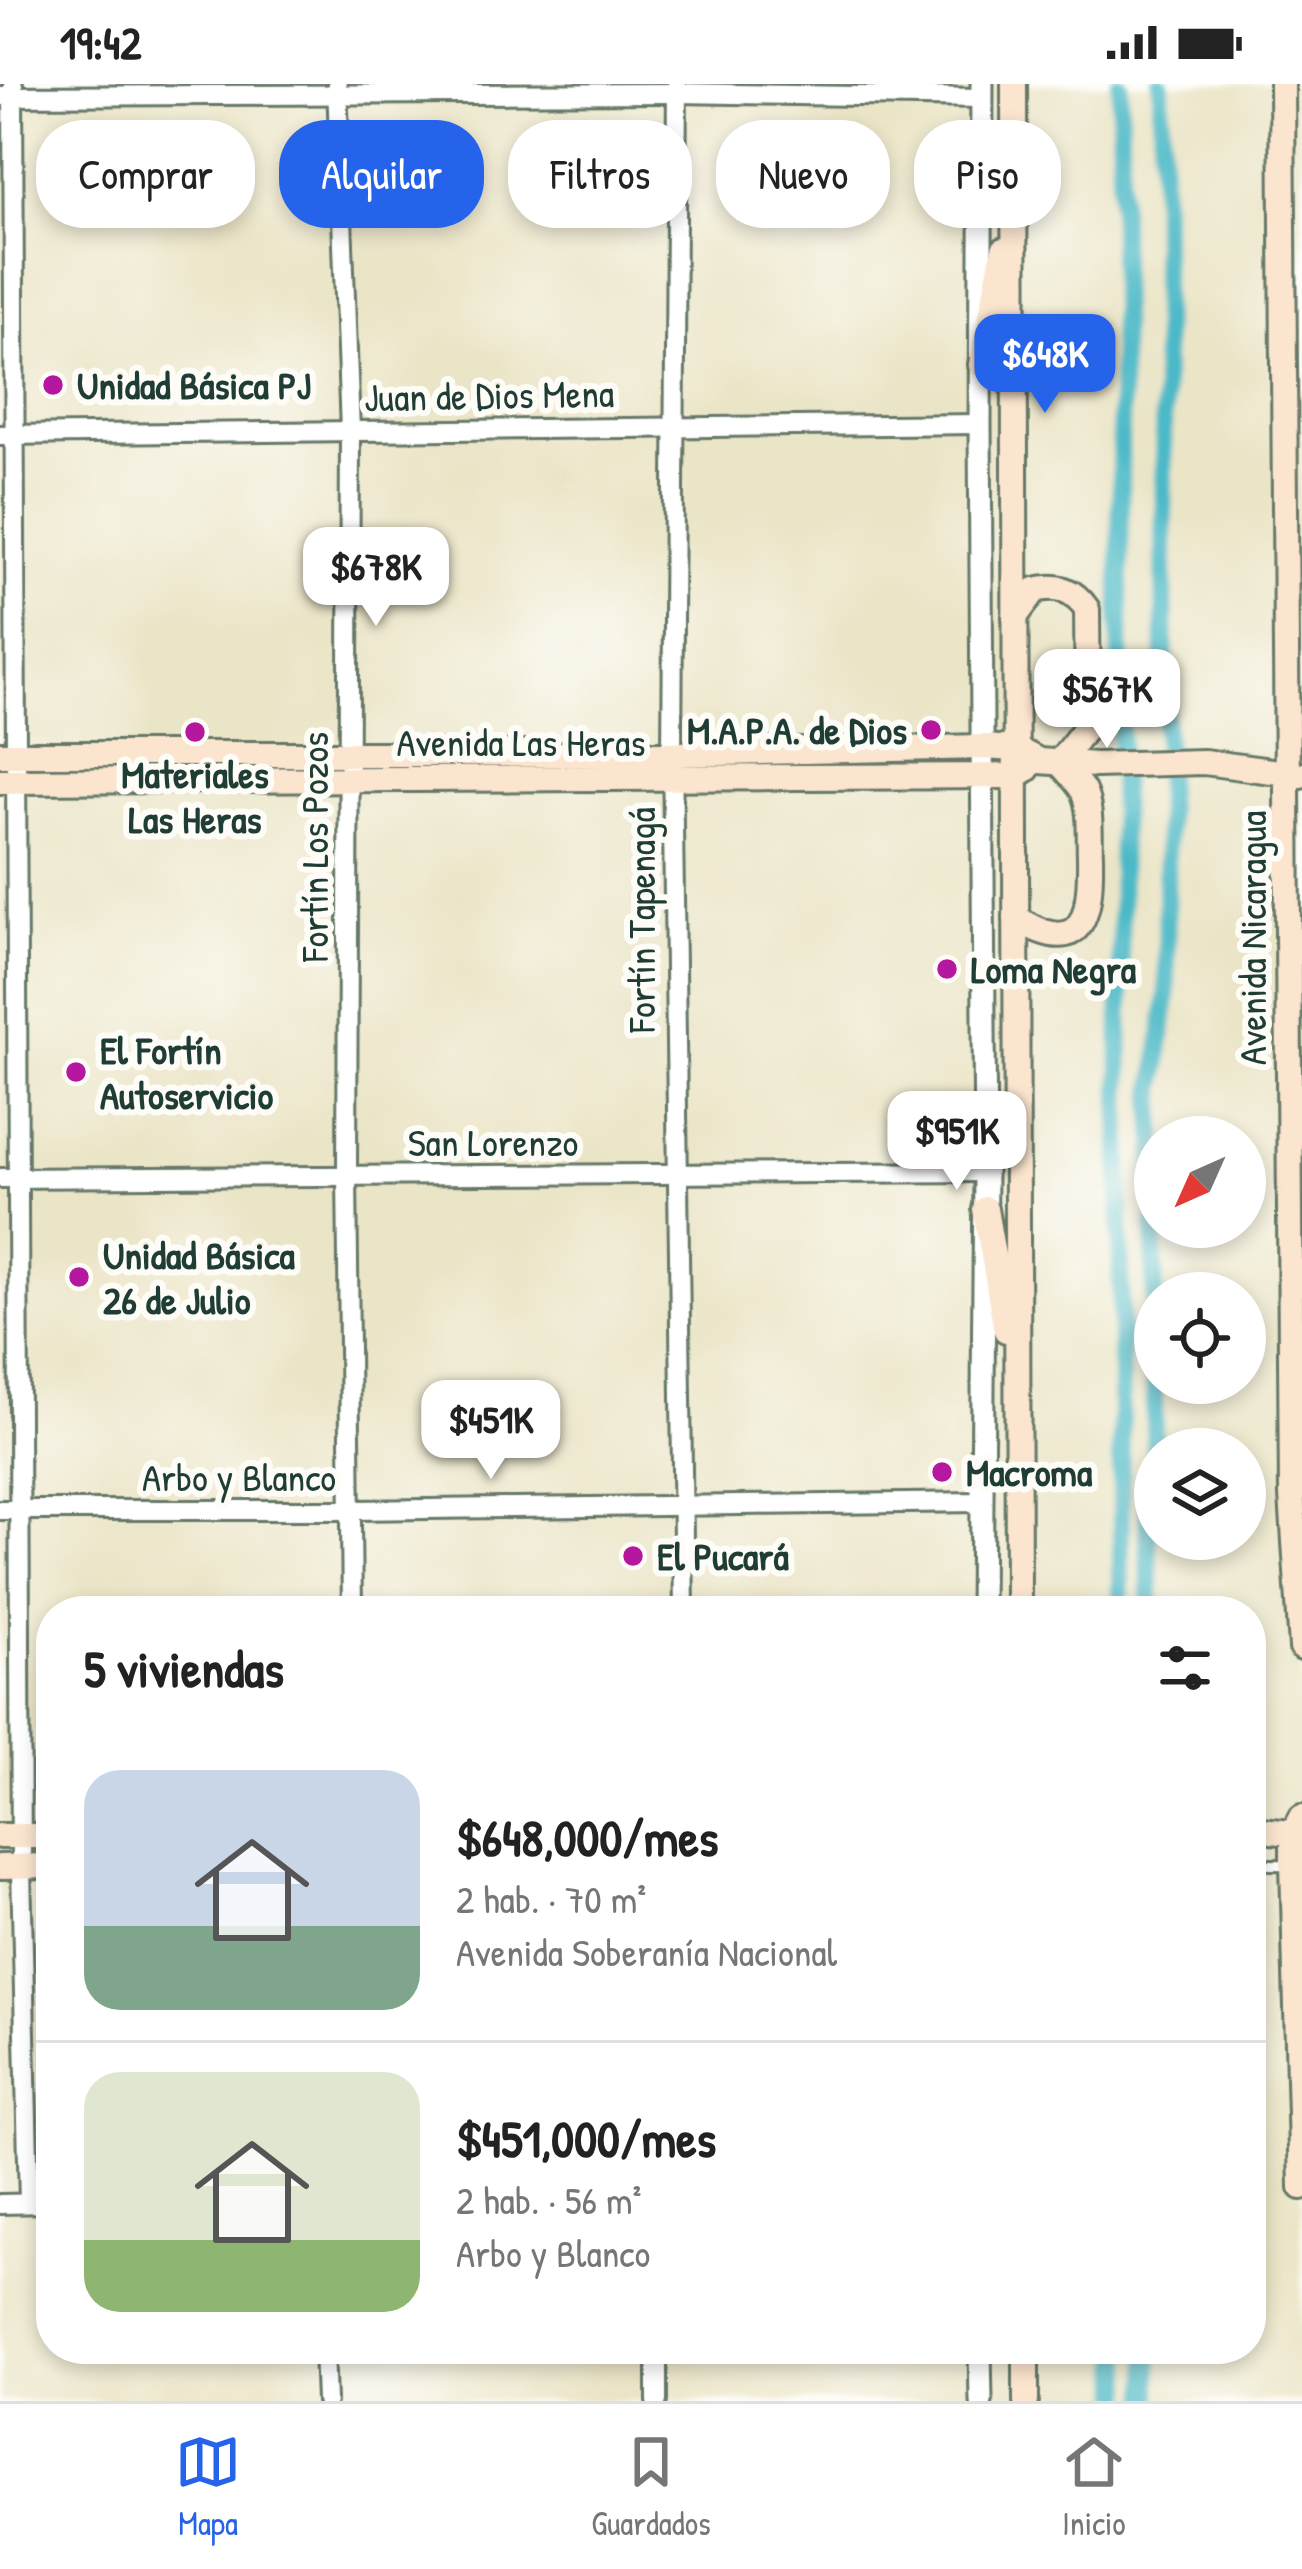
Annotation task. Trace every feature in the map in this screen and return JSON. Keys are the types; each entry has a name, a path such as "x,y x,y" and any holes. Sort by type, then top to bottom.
{"main road":[{"path":"1014,84 1014,120"},
{"name":"Avenida Nicaragua","path":"1282,84 1292,112 1297,1496 1302,1648"},
{"path":"981,365 1008,228"},
{"path":"1014,228 1015,617 1038,757 1081,788 1088,806 1091,893 1088,913 1077,928 1058,936 1039,933 1016,918"},
{"path":"1015,617 1035,590 1050,586 1077,595 1087,609 1088,725 1016,776 1018,1596"},
{"name":"Avenida Las Heras","path":"673,765 982,747 1095,765 1204,762 1295,775"},
{"name":"Avenida Las Heras","path":"9,754 347,767"},
{"name":"Avenida Las Heras","path":"9,781 347,767 673,765 1016,776"},
{"path":"985,1208 1018,1396"},
{"path":"1266,1828 1299,1828 1302,2188"},
{"path":"1026,2364 1026,2401"}],"street":[{"name":"Fortín Tapenagá","path":"677,89 673,765 684,1596"},
{"name":"Fortín Los Pozos","path":"337,90 350,431 346,1174 352,1596"},
{"path":"29,2203 11,1867 21,1510 10,1178 8,92 982,91 985,1208 981,1596"},
{"name":"Juan de Dios Mena","path":"7,435 980,424"},
{"name":"San Lorenzo","path":"10,1178 985,1172"},
{"name":"Arbo y Blanco","path":"0,1510 982,1502"},
{"path":"0,2204 36,2203"},
{"path":"325,2364 326,2401"},
{"path":"657,2364 657,2401"},
{"path":"980,2364 981,2401"}],"lane":[{"path":"1266,1864 1297,1865"}],"waterway":[{"path":"1120,84 1121,1596"},
{"path":"1155,1116 1167,998 1161,84"},
{"path":"1150,1596 1147,1511 1154,1474 1155,1248"},
{"path":"1122,2364 1123,2401"},
{"path":"1150,2364 1150,2401"}],"place":[{"name":"Unidad Básica PJ","path":"53,385"},
{"name":"M.A.P.A. de Dios","path":"931,730"},
{"name":"Materiales Las Heras","path":"195,732"},
{"name":"Loma Negra","path":"947,969"},
{"name":"El Fortín Autoservicio","path":"76,1072"},
{"name":"Unidad Básica 26 de Julio","path":"79,1277"},
{"name":"Macroma","path":"942,1472"},
{"name":"El Pucará","path":"633,1556"}]}
